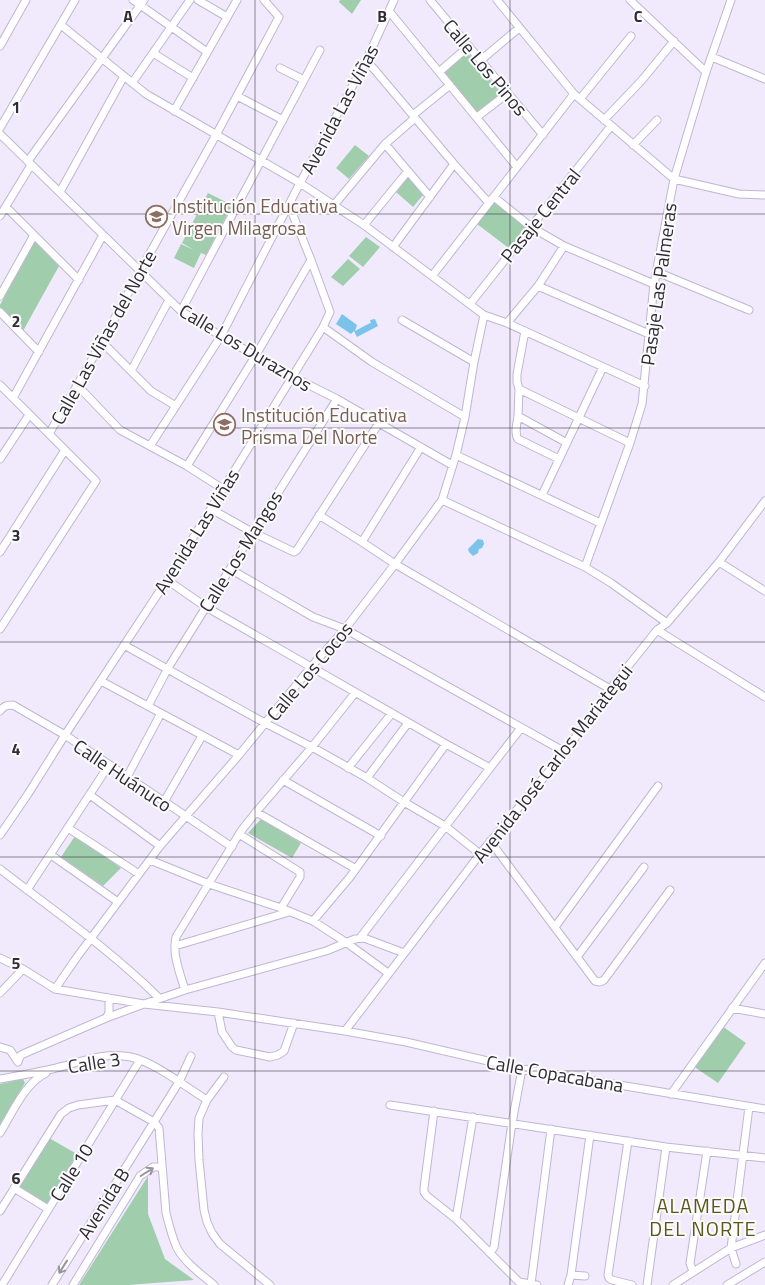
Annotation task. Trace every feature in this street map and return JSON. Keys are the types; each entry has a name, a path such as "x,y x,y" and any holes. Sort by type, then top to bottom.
{"street":[{"path":"0,46 26,0"},
{"path":"0,128 75,0"},
{"path":"133,0 142,3 171,27 207,52"},
{"path":"132,83 190,0"},
{"path":"198,0 227,17"},
{"path":"174,111 237,0"},
{"name":"Calle Las Viñas del Norte","path":"49,434 102,342 279,17 264,0"},
{"name":"Avenida Las Viñas","path":"0,834 167,580 330,312 288,205 366,61 394,0"},
{"name":"Calle Los Pinos","path":"430,0 543,135"},
{"path":"497,0 577,97 674,179 739,194 765,195"},
{"path":"630,0 706,72"},
{"name":"Pasaje Las Palmeras","path":"584,567 642,404 654,284 674,179 730,0"},
{"path":"0,216 30,163 142,3"},
{"path":"389,12 517,167"},
{"path":"62,25 146,94 300,183 334,205 364,225 484,315 507,323 644,386"},
{"path":"480,60 519,28"},
{"path":"432,276 543,135 631,36"},
{"path":"604,120 642,80 674,41"},
{"path":"439,72 469,46"},
{"path":"181,312 320,50"},
{"path":"153,53 193,78"},
{"path":"712,57 765,79"},
{"path":"366,61 489,203"},
{"path":"280,68 304,80"},
{"path":"60,192 124,76"},
{"path":"334,205 385,144 450,85"},
{"path":"477,118 508,93"},
{"path":"237,96 282,120"},
{"path":"633,144 657,120"},
{"name":"Pasaje Central","path":"470,304 611,126"},
{"name":"Calle Los Duraznos","path":"0,134 181,312 291,376 337,399 452,465"},
{"path":"385,144 430,197"},
{"path":"393,247 454,164"},
{"path":"364,225 408,171"},
{"path":"494,197 531,226 564,246 654,284"},
{"path":"150,446 221,336 288,205"},
{"path":"6,207 79,280"},
{"path":"0,296 34,235"},
{"path":"13,398 103,235"},
{"path":"507,323 538,286 564,246"},
{"path":"187,466 256,355 311,260"},
{"path":"656,272 749,310"},
{"path":"538,286 649,334"},
{"path":"131,371 169,300"},
{"path":"0,312 39,352"},
{"name":"Calle Los Cocos","path":"54,989 160,846 345,629 442,500 456,456 465,417 484,315"},
{"path":"402,320 474,362"},
{"path":"323,326 372,362 465,417"},
{"path":"524,331 517,374 519,389 516,436 518,439 559,459"},
{"path":"102,342 151,391 176,406"},
{"path":"542,495 603,367"},
{"path":"0,385 96,481 3,619 0,629"},
{"path":"77,385 120,430 187,466 223,489"},
{"path":"519,389 630,442"},
{"name":"Calle Los Mangos","path":"148,706 168,668 337,399"},
{"path":"0,459 29,414"},
{"path":"518,416 567,443"},
{"path":"211,509 252,532 294,552 378,423"},
{"path":"362,542 421,447"},
{"path":"0,552 65,450"},
{"path":"456,456 600,523"},
{"path":"442,500 584,567 611,583 667,624"},
{"name":"Avenida José Carlos Mariategui","path":"345,1031 480,854 564,752 610,689 657,630 667,624 719,562 765,501"},
{"path":"319,515 395,564 610,689"},
{"path":"719,562 765,591"},
{"path":"230,569 313,617 345,629 564,752"},
{"path":"167,580 206,607 490,768"},
{"path":"657,630 765,697"},
{"path":"124,645 367,778 445,826 480,854"},
{"path":"101,680 239,755"},
{"path":"185,990 177,962 176,937 239,834 355,693"},
{"name":"Calle Huánuco","path":"0,711 7,705 13,705 65,735 232,847"},
{"path":"127,777 161,713"},
{"path":"348,768 392,713"},
{"path":"367,778 408,723"},
{"path":"360,938 522,728"},
{"path":"164,802 202,736"},
{"path":"312,922 381,836 446,744"},
{"path":"27,890 109,765"},
{"path":"283,780 381,836"},
{"path":"555,928 658,786"},
{"path":"90,795 160,846"},
{"path":"256,812 356,868"},
{"path":"68,828 139,874"},
{"path":"239,834 300,872 300,877 282,908"},
{"path":"490,842 595,981 600,982 604,980 670,890"},
{"path":"51,855 118,902"},
{"path":"150,860 209,884 282,908 312,922 347,943 388,973"},
{"path":"577,957 644,867"},
{"path":"0,869 138,977 159,998"},
{"path":"175,946 289,912"},
{"path":"18,1062 23,1054 106,1018 159,998 326,951 355,939 364,938 404,953"},
{"path":"0,958 23,969 54,989"},
{"path":"671,1094 732,1008 761,973 765,963"},
{"path":"0,993 23,969"},
{"name":"Calle Copacabana","path":"54,989 144,1004 218,1012 345,1031 406,1042 522,1069 765,1109"},
{"path":"106,1018 109,1013 109,998"},
{"path":"732,1008 765,1014"},
{"path":"218,1012 222,1032 232,1047 236,1050 270,1057 278,1055 284,1050 294,1023"},
{"path":"0,1047 10,1050 23,1074 31,1084"},
{"name":"Calle 3","path":"0,1079 105,1056 130,1056 150,1064 207,1100"},
{"name":"Avenida B","path":"52,1285 179,1082 191,1056"},
{"name":"Calle 10","path":"2,1285 140,1060"},
{"path":"0,1133 31,1084 54,1068"},
{"path":"490,1253 494,1247 522,1069"},
{"path":"224,1077 207,1100 199,1118 198,1134 202,1194 207,1222 220,1244 270,1285"},
{"path":"0,1210 61,1114 69,1108 78,1105 115,1100 154,1122 159,1128 166,1214 170,1227 178,1249 193,1268 214,1285"},
{"path":"390,1104 666,1147 765,1158"},
{"path":"736,1264 731,1248 749,1106"},
{"path":"434,1111 424,1192 456,1219 519,1282 534,1285 551,1129"},
{"path":"456,1219 473,1117"},
{"path":"568,1285 571,1275 590,1135"},
{"path":"628,1141 608,1275 612,1280 632,1285"},
{"path":"647,1285 666,1147"},
{"path":"693,1272 690,1264 707,1151"},
{"name":"Avenida B","path":"73,1285 140,1176 153,1168 162,1167"},
{"path":"14,1188 48,1209"},
{"path":"673,1285 731,1248 765,1235"},
{"path":"727,1285 765,1262"},
{"path":"571,1275 585,1276"}],"green space":[{"path":"340,0 361,0 352,14 339,2"},
{"path":"466,51 502,94 478,115 442,72"},
{"path":"355,145 369,156 349,179 336,168"},
{"path":"408,177 423,195 413,207 396,192"},
{"path":"208,193 232,205 206,255 201,253 194,268 174,258 181,244 194,250 182,243"},
{"path":"494,203 526,228 510,249 477,224"},
{"path":"366,237 380,247 363,267 349,256"},
{"path":"35,241 59,266 23,331 0,308 0,305"},
{"path":"348,259 360,269 343,286 331,277"},
{"path":"261,819 301,843 292,858 248,833"},
{"path":"75,836 121,868 103,886 61,857"},
{"path":"722,1026 746,1043 718,1083 693,1066"},
{"path":"23,1079 25,1083 0,1124 0,1084"},
{"path":"49,1138 77,1154 47,1204 19,1187"},
{"path":"148,1176 148,1214 165,1259 194,1280 128,1285 79,1285"}],"water":[{"path":"342,314 357,325 355,331 371,324 370,320 375,319 378,326 357,337 354,331 351,334 336,324"},
{"path":"478,539 483,540 484,544 478,553 473,556 468,549"}],"place":[{"name":"Institución Educativa Virgen Milagrosa","path":"156,216"},
{"name":"Institución Educativa Prisma Del Norte","path":"225,425"}],"district":[{"name":"ALAMEDA DEL NORTE","path":"703,1216"}]}
